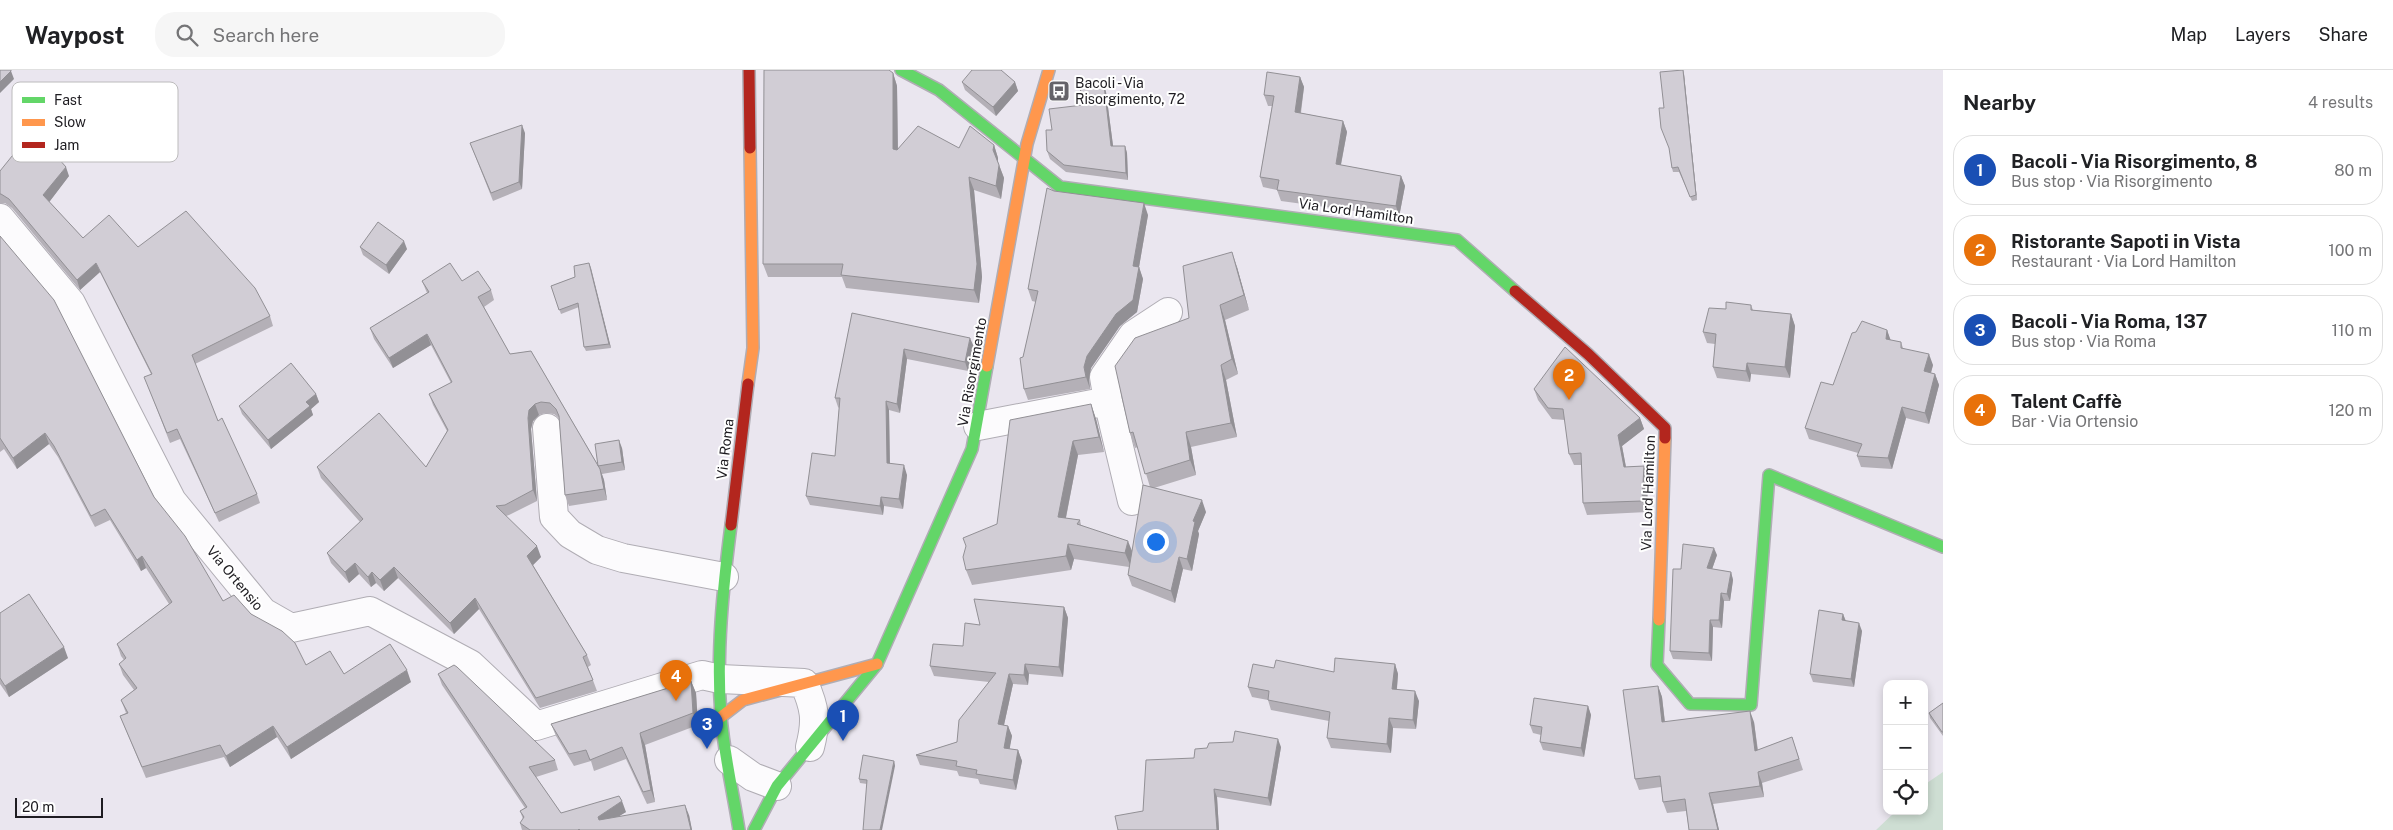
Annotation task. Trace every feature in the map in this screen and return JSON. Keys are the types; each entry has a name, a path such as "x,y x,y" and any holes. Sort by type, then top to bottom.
{"street":[{"name":"Via Roma","path":"739,830 722,717 720,679 724,577 753,348 749,70"},
{"path":"901,70 939,90 1025,158"},
{"name":"Via Risorgimento","path":"754,830 777,786 877,664 972,449 978,426 1025,158 1049,70"},
{"name":"Via Lord Hamilton","path":"1025,158 1060,187 1458,240 1588,354 1665,428 1657,665 1690,704 1751,705 1769,475 1943,547"},
{"name":"Via Ortensio","path":"0,218 71,303 172,501 263,612 291,628 370,611 470,664 536,726 702,675 720,679"},
{"path":"1132,501 1104,378 1133,335 1168,312"},
{"path":"978,426 1108,401"},
{"path":"547,428 554,517 570,534 597,550 622,558 724,577"},
{"path":"722,717 743,700 877,664"},
{"path":"720,679 804,683"},
{"path":"804,683 814,705 815,726 810,747"},
{"path":"728,760 753,778 777,786"}],"green space":[{"path":"1943,772 1943,830 1876,830 1892,815 1928,815 1928,782"}],"building":[{"path":"0,70 11,71 0,82"},
{"path":"764,70 889,70 893,73 893,149 897,150 918,126 959,148 970,126 994,145 993,150 999,165 996,186 969,177 977,264 974,290 841,275 843,264 763,264"},
{"path":"972,70 1001,70 1015,82 993,107 962,82"},
{"path":"1683,70 1696,195 1690,197 1678,167 1672,168 1669,148 1661,128 1659,108 1664,108 1660,72"},
{"path":"1267,72 1300,77 1295,112 1343,121 1336,164 1401,176 1396,206 1277,190 1279,180 1260,177 1274,96 1264,95"},
{"path":"1104,85 1111,146 1125,146 1126,173 1064,165 1047,151 1046,130 1052,130 1049,109 1083,105 1080,87"},
{"path":"522,125 519,182 491,193 470,143"},
{"path":"12,156 12,162 62,162 66,167 43,195 83,238 109,215 138,247 186,211 255,288 270,316 192,355 218,421 222,418 257,494 215,513 177,429 167,433 144,377 152,374 96,263 77,280 9,199 0,194 0,171"},
{"path":"1047,188 1054,191 1144,203 1133,266 1139,267 1133,300 1116,314 1087,356 1084,367 1086,377 1024,389 1020,358 1023,357 1038,291 1028,289"},
{"path":"378,222 404,241 386,265 360,247"},
{"path":"0,236 54,300 154,497 185,536 223,601 234,595 251,614 282,631 295,643 306,665 330,651 344,674 390,644 407,670 287,747 273,726 226,756 220,745 142,767 120,716 128,713 121,700 137,688 119,664 126,658 117,644 172,602 142,556 137,560 105,509 91,516 54,446 45,433 13,458 0,438"},
{"path":"1232,252 1244,295 1220,305 1232,359 1221,365 1231,423 1186,432 1190,460 1145,474 1133,432 1130,433 1115,366 1135,338 1189,318 1183,266"},
{"path":"450,263 462,281 478,271 491,290 478,297 510,354 531,351 600,469 604,489 565,495 559,416 556,409 550,403 541,402 535,404 529,410 528,418 533,490 505,505 496,506 537,546 527,556 587,655 583,657 593,680 536,698 475,598 450,623 394,567 380,580 372,572 368,577 355,563 345,572 327,553 363,519 317,467 379,413 426,467 448,430 429,394 452,382 427,334 389,358 370,328 429,292 422,281"},
{"path":"589,263 609,344 584,347 578,303 559,310 551,286 575,277 574,266"},
{"path":"1726,302 1751,305 1751,310 1791,314 1785,367 1747,363 1746,371 1713,367 1716,334 1703,332 1709,308 1726,309"},
{"path":"852,313 970,338 965,362 904,349 897,404 886,401 887,463 904,465 899,499 881,497 880,506 806,496 812,453 835,456 840,398 835,398"},
{"path":"1862,321 1887,330 1886,339 1901,342 1901,348 1929,354 1924,371 1935,374 1925,413 1902,407 1888,458 1857,456 1862,444 1805,428 1821,382 1833,385 1852,333 1856,332"},
{"path":"1565,347 1640,418 1618,435 1624,467 1644,466 1642,501 1583,503 1581,453 1569,454 1563,409 1548,408 1534,389"},
{"path":"291,363 316,394 306,402 310,406 268,440 239,406"},
{"path":"1091,404 1099,437 1073,441 1058,517 1080,520 1077,524 1128,541 1125,553 1068,544 1066,556 966,570 963,557 966,546 963,538 997,524 1010,420"},
{"path":"619,440 622,462 598,466 595,444"},
{"path":"1143,485 1202,500 1193,521 1195,522 1187,559 1179,557 1171,591 1128,575"},
{"path":"1683,544 1714,548 1707,568 1731,572 1727,594 1721,593 1719,620 1710,620 1709,653 1670,651 1673,569 1681,569"},
{"path":"29,594 64,647 5,686 0,678 0,613"},
{"path":"974,599 1064,607 1059,667 1025,664 1024,675 1009,674 998,724 1008,726 1004,748 1018,750 1013,780 976,774 977,770 956,766 957,761 916,755 957,742 959,720 996,673 930,666 933,644 963,646 965,623 980,625"},
{"path":"1819,610 1843,614 1842,620 1859,623 1851,679 1810,674"},
{"path":"1335,658 1395,664 1392,689 1415,691 1413,720 1389,718 1387,744 1327,738 1330,712 1268,700 1269,691 1248,687 1253,664 1274,668 1276,660 1334,672"},
{"path":"454,665 555,760 529,767 561,813 619,796 622,801 598,817 599,820 685,805 691,830 530,830 520,823 524,817 520,811 527,807 438,674"},
{"path":"691,681 693,713 640,733 651,790 643,792 622,747 590,760 586,750 569,754 551,724"},
{"path":"1658,686 1662,722 1750,711 1755,751 1792,737 1799,759 1758,772 1760,786 1709,793 1718,830 1689,830 1685,799 1663,802 1660,776 1635,779 1623,690"},
{"path":"1534,698 1588,706 1581,748 1540,742 1542,727 1530,725"},
{"path":"1943,703 1943,732 1942,732 1929,713"},
{"path":"1235,731 1278,739 1268,798 1214,789 1217,830 1118,830 1115,816 1143,811 1146,760 1194,758 1195,749 1207,748 1209,743 1233,742"},
{"path":"863,755 894,761 880,830 863,830 867,780 859,779"}],"traffic: fast":[{"path":"901,70 939,90 1060,187 1457,240 1515,291"},
{"path":"754,830 777,786 877,664 972,449 987,366"},
{"path":"1659,620 1657,665 1690,704 1751,705 1769,475 1943,547"},
{"path":"731,525 725,572 719,669 724,744 739,830"}],"traffic: slow":[{"path":"987,366 1027,144 1049,70"},
{"path":"748,384 753,348 750,148"},
{"path":"1659,620 1665,438"},
{"path":"721,717 743,700 877,664"}],"traffic: jam":[{"path":"749,70 750,148"},
{"path":"1515,291 1588,354 1665,428 1665,438"},
{"path":"731,525 748,384"}],"place":[{"name":"Bacoli - Via Risorgimento, 72","path":"1059,91"},
{"name":"Ristorante Sapoti in Vista","path":"1569,400"},
{"name":"Talent Caffè","path":"676,701"},
{"name":"Bacoli - Via Risorgimento, 8","path":"843,741"},
{"name":"Bacoli - Via Roma, 137","path":"707,749"}]}
